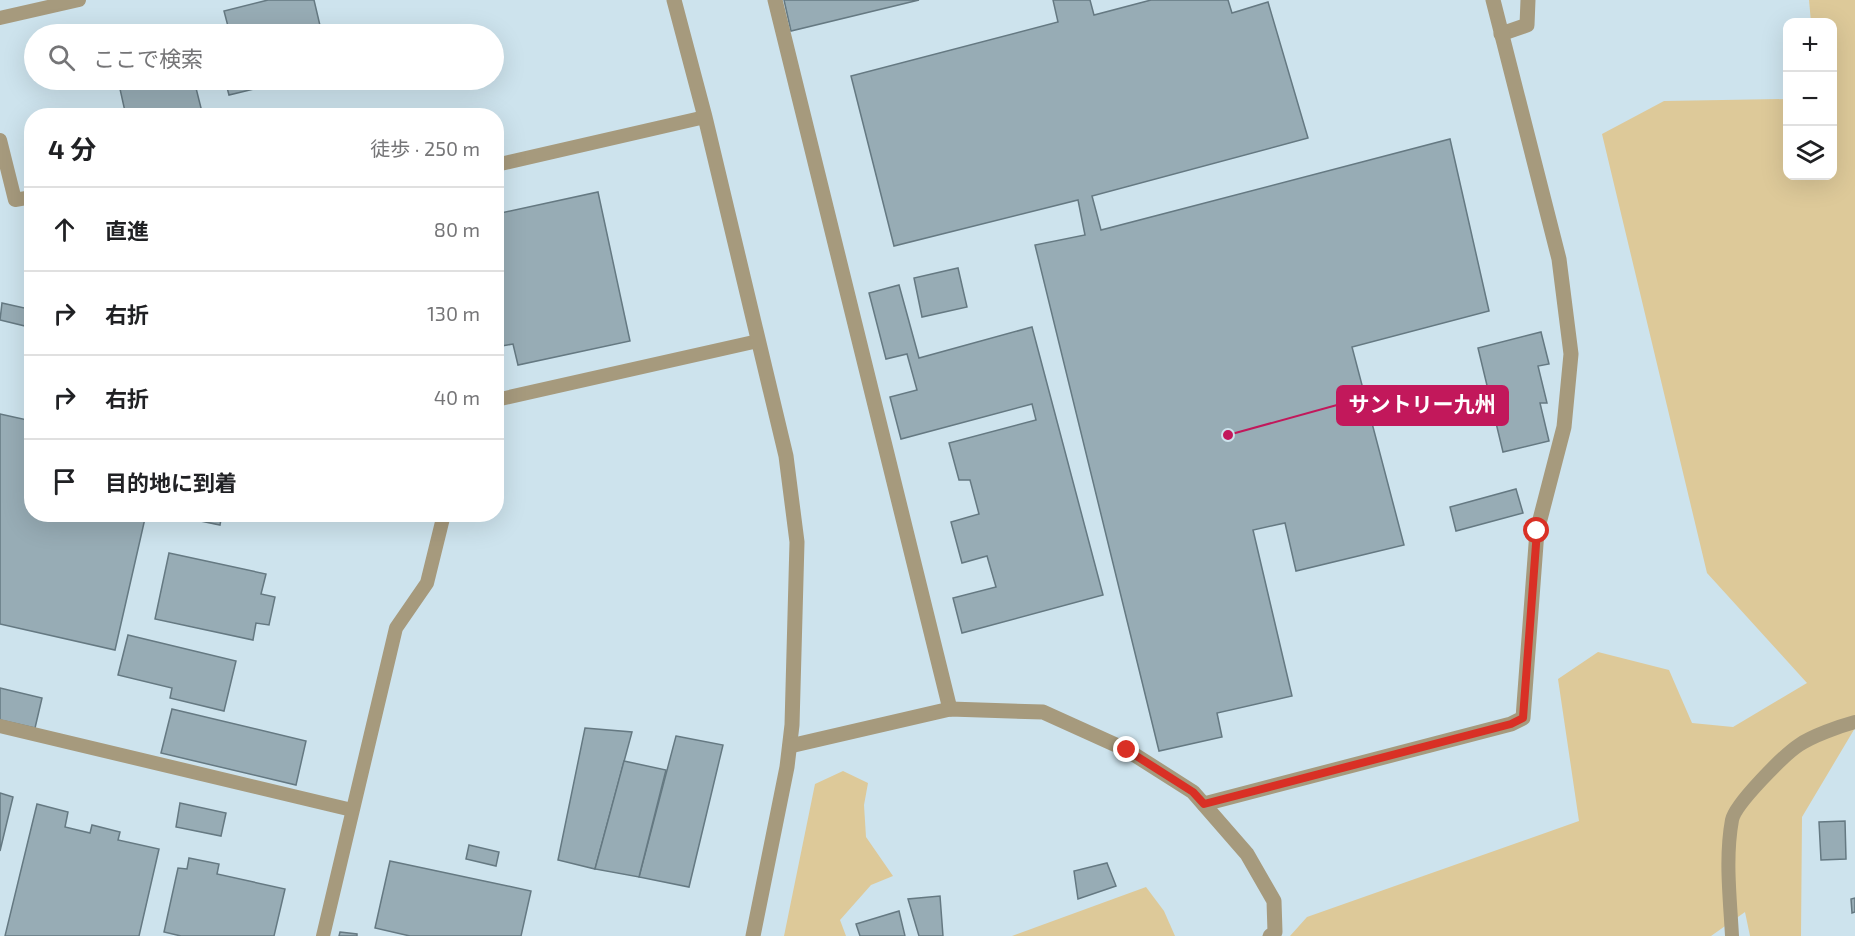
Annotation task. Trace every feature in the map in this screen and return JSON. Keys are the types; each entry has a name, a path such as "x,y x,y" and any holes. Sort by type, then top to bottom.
{"street":[{"path":"0,18 79,0"},
{"path":"674,0 705,117 786,456 797,542 790,746 753,936"},
{"path":"775,0 950,709"},
{"path":"1204,804 1511,724 1523,718 1537,531 1564,427 1571,354 1559,259 1493,0"},
{"path":"1502,34 1527,25 1528,0"},
{"path":"504,163 705,117"},
{"path":"0,140 15,200 24,198"},
{"path":"504,398 758,341"},
{"path":"323,936 396,628 428,583 442,522"},
{"path":"790,746 950,709 1043,712 1127,750 1193,792 1247,854 1274,900 1275,932 1270,936"},
{"path":"1732,936 1729,860 1732,818 1760,780 1799,745 1855,722"},
{"path":"0,726 352,810"}],"shaded area":[{"path":"1809,0 1855,0 1855,728 1802,817 1801,936 1750,936 1745,912 1711,936 1290,936 1307,917 1579,821 1558,679 1598,652 1669,670 1692,723 1733,727 1807,683 1707,573 1602,134 1664,101 1783,99 1783,180 1837,180 1837,18 1811,18"},
{"path":"843,771 868,783 864,805 866,837 893,876 871,885 840,920 846,936 784,936 815,784"},
{"path":"1146,887 1164,911 1175,936 1012,936"}],"building":[{"path":"268,0 314,0 320,24 227,24 224,11"},
{"path":"784,0 919,0 791,31"},
{"path":"1053,0 1090,0 1094,15 1151,0 1228,0 1232,13 1268,2 1308,138 1092,196 1101,230 1450,139 1489,311 1352,347 1404,545 1296,571 1285,523 1253,530 1292,696 1217,713 1222,737 1159,751 1035,245 1085,235 1078,200 894,246 851,76 1058,22"},
{"path":"120,90 196,90 201,108 124,108"},
{"path":"228,90 250,90 229,95"},
{"path":"598,192 630,341 518,365 513,344 504,346 504,212"},
{"path":"958,268 967,307 922,317 914,278"},
{"path":"899,285 919,358 1032,327 1103,595 962,633 953,598 996,587 987,556 962,563 951,522 979,514 970,480 959,480 949,443 1036,420 1032,404 901,439 890,397 917,390 907,354 886,359 869,293"},
{"path":"2,303 24,308 24,326 0,320"},
{"path":"1541,332 1549,364 1538,366 1547,403 1540,403 1549,441 1503,452 1478,348"},
{"path":"0,414 24,419 24,522 144,522 115,650 0,624"},
{"path":"1516,489 1523,513 1456,531 1450,507"},
{"path":"169,553 266,574 261,594 275,597 269,625 256,623 253,640 155,619"},
{"path":"128,635 236,661 224,711 170,698 172,688 118,675"},
{"path":"0,688 42,698 35,728 0,720"},
{"path":"172,709 306,741 296,785 161,753"},
{"path":"585,728 632,732 595,869 558,860"},
{"path":"676,736 723,745 689,887 639,877"},
{"path":"624,761 666,770 639,877 595,869"},
{"path":"0,793 13,797 0,851"},
{"path":"180,803 226,813 221,836 176,827"},
{"path":"37,804 68,812 65,827 90,833 92,825 120,832 118,840 159,849 139,936 5,936"},
{"path":"1845,821 1846,859 1821,860 1819,822"},
{"path":"469,845 499,852 496,866 466,859"},
{"path":"189,858 219,864 217,874 285,889 274,936 181,936 164,932 178,868 187,869"},
{"path":"390,861 531,891 521,936 410,936 375,928"},
{"path":"1107,863 1116,886 1078,899 1074,871"},
{"path":"940,896 943,936 919,936 908,899"},
{"path":"1855,898 1855,912 1852,913 1851,899"},
{"path":"899,911 905,936 860,936 856,924"},
{"path":"340,932 357,934 357,936 339,936"}],"place":[{"name":"サントリー九州","path":"1228,435"}],"route":[{"path":"1127,750 1193,792 1204,804 1511,724 1523,718 1537,531"}]}
